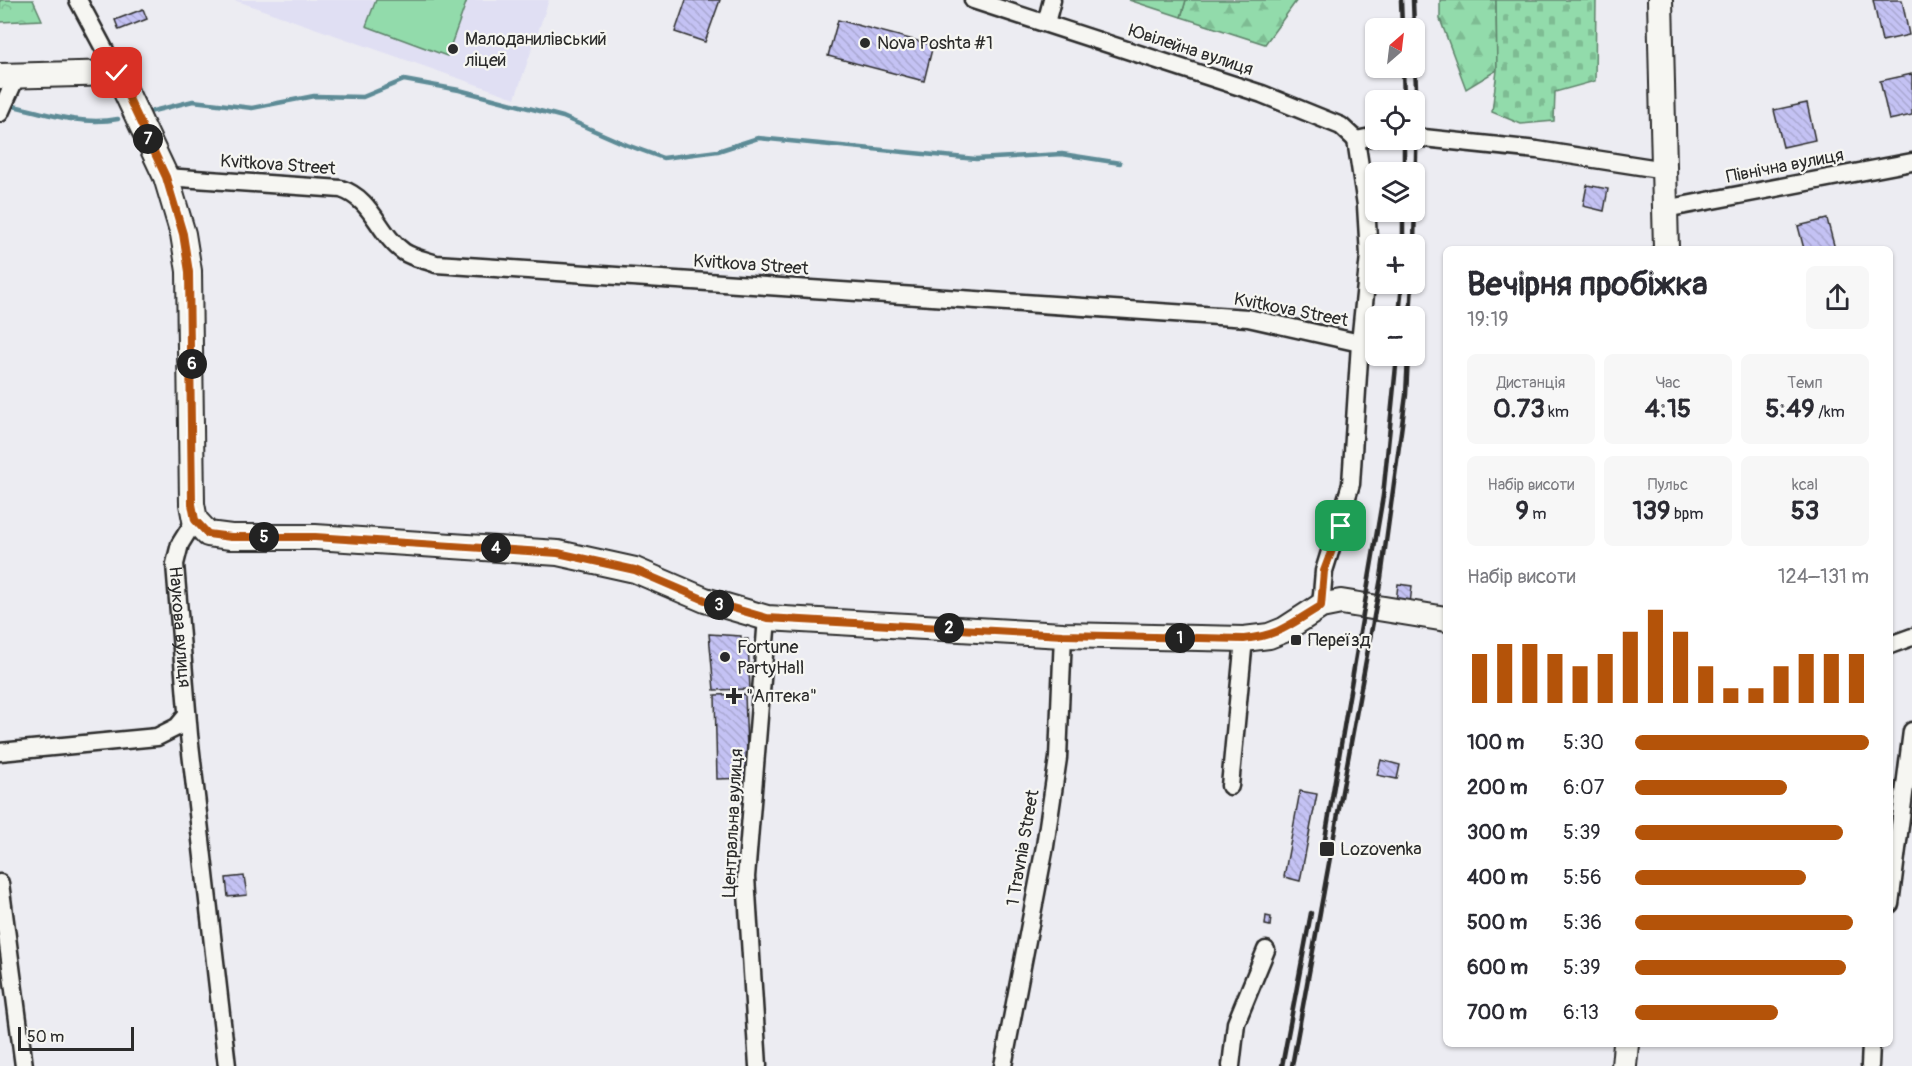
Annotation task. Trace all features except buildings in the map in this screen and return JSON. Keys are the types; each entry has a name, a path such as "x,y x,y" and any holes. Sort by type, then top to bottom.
{"street":[{"path":"78,0 117,73 166,177 183,234 189,272 192,504 195,520 208,534 231,537 315,537 558,553 635,570 705,600 767,618 1063,635 1244,639 1269,636 1284,630 1321,606 1341,602 1443,619"},
{"name":"Ювілейна вулиця","path":"973,0 1310,112 1341,126 1356,140"},
{"path":"1046,23 1052,0"},
{"path":"1660,0 1666,246"},
{"path":"0,113 8,75 117,73"},
{"path":"1321,606 1324,571 1352,484 1360,343 1369,255 1366,205 1356,140 1365,138"},
{"path":"1425,138 1537,150 1665,170"},
{"name":"Північна вулиця","path":"1665,209 1912,162"},
{"name":"Kvitkova Street","path":"166,177 341,189 355,193 389,237 405,252 436,264 1248,318 1360,343"},
{"name":"Наукова вулиця","path":"195,520 180,544 175,564 187,715 227,1066"},
{"name":"Центральна вулиця","path":"758,1066 746,877 767,618"},
{"name":"1 Travnia Street","path":"1003,1066 1045,846 1058,758 1063,635"},
{"path":"1893,644 1912,637"},
{"path":"1230,786 1244,639"},
{"path":"0,752 157,737 177,727 187,715"},
{"path":"1893,880 1912,731"},
{"path":"0,883 24,1066"},
{"path":"1231,1066 1236,1023 1266,950"},
{"path":"1624,1066 1626,1047"},
{"path":"1870,1066 1871,1047"}],"shaded area":[{"name":"Малоданилівський ліцей","path":"234,0 549,0 515,98"}],"green space":[{"path":"0,0 33,0 42,20 0,22"},
{"path":"376,0 467,0 447,56 366,26"},
{"path":"1129,0 1186,0 1181,17"},
{"path":"1186,0 1297,0 1265,44 1181,17"},
{"path":"1440,0 1496,0 1497,70 1466,89 1440,19"},
{"path":"1496,0 1596,0 1595,81 1555,92 1554,121 1521,124 1492,112 1497,70"}],"waterway":[{"path":"149,112 193,101 252,108 314,96 363,97 404,80 459,90 563,117 663,158 718,151 758,138 976,159 1062,154 1120,163"},
{"path":"14,106 79,120 118,119"}],"railway":[{"path":"1401,0 1402,18"},
{"path":"1413,0 1414,18"},
{"path":"1403,78 1404,90"},
{"path":"1414,234 1416,78"},
{"path":"1404,150 1404,162"},
{"path":"1403,222 1403,234"},
{"path":"1400,306 1401,294"},
{"path":"1411,294 1411,306"},
{"path":"1325,839 1383,496 1396,366"},
{"path":"1292,1066 1381,578 1406,395 1407,366"},
{"path":"1282,1066 1311,913"}],"place":[{"name":"Nova Poshta #1","path":"865,43"},
{"name":"Малоданилівський ліцей","path":"453,49"},
{"name":"Переїзд","path":"1296,640"},
{"name":"Fortune PartyHall","path":"725,657"},
{"name":"\"Аптека\"","path":"734,696"},
{"name":"Lozovenka","path":"1327,849"}],"route":[{"path":"117,73 166,177 183,234 189,272 192,351 192,504 195,520 208,534 231,537 315,537 558,553 635,570 705,600 767,618 1063,635 1244,639 1269,636 1284,630 1321,606 1324,571 1341,526"}]}
